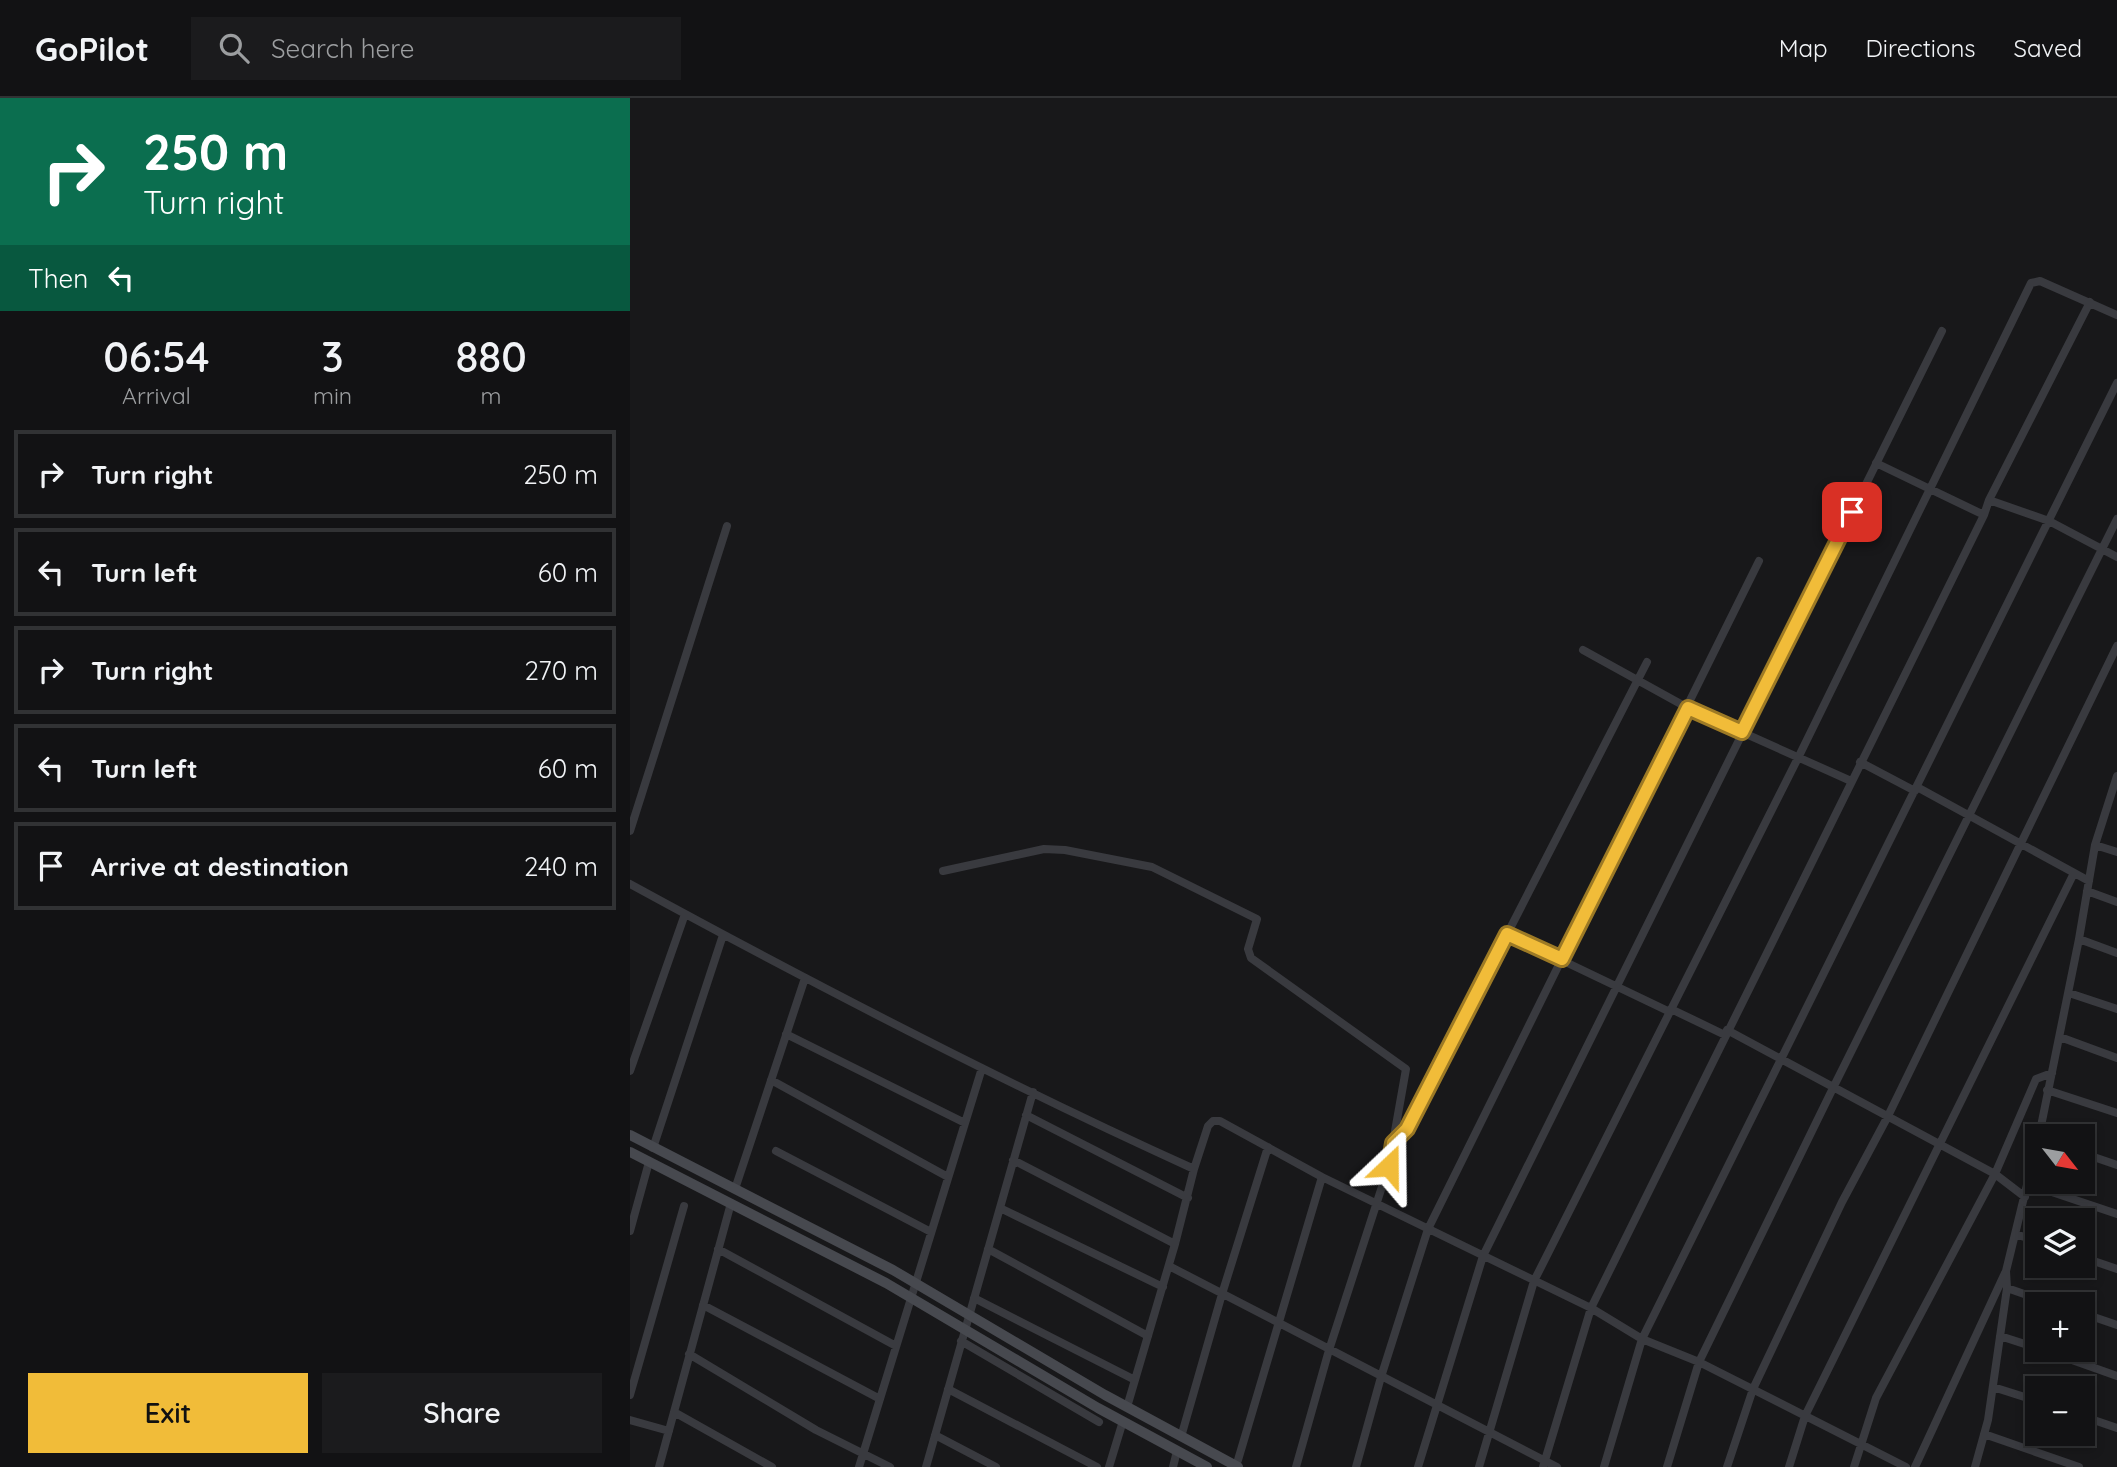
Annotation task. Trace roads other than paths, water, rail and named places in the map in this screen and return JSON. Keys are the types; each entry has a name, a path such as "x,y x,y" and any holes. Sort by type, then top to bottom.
{"main road":[{"path":"630,1135 841,1242 1127,1407 1238,1464"},
{"path":"630,1152 834,1254 1207,1467"}],"street":[{"path":"1479,1467 1534,1281 1799,756 2031,283 2040,281 2117,314"},
{"path":"1544,1464 1591,1308 1984,515 1989,500 2090,302"},
{"path":"1418,1467 1483,1256 1942,331"},
{"path":"1604,1467 1642,1339 2117,383"},
{"path":"1876,463 1984,515"},
{"path":"1989,500 2049,521 2117,557"},
{"path":"1667,1467 1699,1362 2117,519"},
{"path":"630,831 727,526"},
{"path":"1356,1467 1381,1377 1428,1229 1759,561"},
{"path":"1727,1467 1753,1389 1842,1202 1888,1116 2117,646"},
{"path":"1583,650 1688,708 1851,781"},
{"path":"1393,1143 1407,1129 1647,662"},
{"path":"1860,762 2089,881"},
{"path":"2041,1124 2069,993 2095,845 2113,799 2117,776"},
{"path":"2095,845 2117,852"},
{"path":"943,871 1044,849 1065,850 1152,867 1257,919 1248,948 1251,958 1406,1069 1389,1166 1329,1350 1296,1467"},
{"path":"1789,1467 1805,1416 2074,873"},
{"path":"630,884 805,978 982,1068 1194,1169"},
{"path":"2087,891 2117,902"},
{"path":"630,1071 685,914"},
{"path":"1507,934 1616,986 1781,1058 1995,1174 2025,1197"},
{"path":"653,1148 723,935"},
{"path":"2079,939 2117,953"},
{"path":"735,1189 805,978"},
{"path":"2069,993 2117,1009"},
{"path":"786,1034 965,1123"},
{"path":"2060,1037 2117,1058"},
{"path":"859,1467 982,1068"},
{"path":"1854,1467 1876,1398 1995,1174 2036,1079 2052,1073"},
{"path":"771,1080 948,1177"},
{"path":"2047,1090 2117,1113"},
{"path":"926,1467 1033,1092"},
{"path":"1026,1115 1188,1198"},
{"path":"1127,1407 1169,1266 1194,1169 1208,1126 1213,1121 1220,1121 1322,1177 1591,1308 1642,1339 1699,1362 1906,1467"},
{"path":"1181,1437 1268,1147"},
{"path":"776,1151 931,1232"},
{"path":"2095,1157 2117,1165"},
{"path":"1013,1160 1175,1244"},
{"path":"630,1231 649,1162"},
{"path":"1238,1464 1277,1323 1322,1177"},
{"path":"1914,1467 2006,1271 2026,1194"},
{"path":"2058,1194 2117,1214"},
{"path":"659,1467 731,1203"},
{"path":"630,1395 684,1206"},
{"path":"1000,1208 1163,1287"},
{"path":"2015,1234 2025,1237"},
{"path":"718,1249 896,1346"},
{"path":"988,1249 1148,1336"},
{"path":"2095,1261 2117,1269"},
{"path":"1169,1266 1544,1464 1557,1467"},
{"path":"1975,1467 1993,1387 2007,1289 2006,1271"},
{"path":"2007,1289 2025,1295"},
{"path":"974,1298 1135,1380"},
{"path":"703,1304 880,1399"},
{"path":"2095,1317 2117,1325"},
{"path":"2000,1336 2025,1344"},
{"path":"961,1341 1099,1422"},
{"path":"689,1354 806,1424 890,1467"},
{"path":"2077,1362 2117,1376"},
{"path":"1993,1387 2025,1397"},
{"path":"948,1389 1097,1467"},
{"path":"674,1412 772,1467"},
{"path":"630,1420 669,1431"},
{"path":"2095,1420 2117,1428"},
{"path":"1109,1467 1123,1421"},
{"path":"1984,1434 2078,1467"},
{"path":"935,1435 996,1467"},
{"path":"1173,1467 1177,1451"}]}
